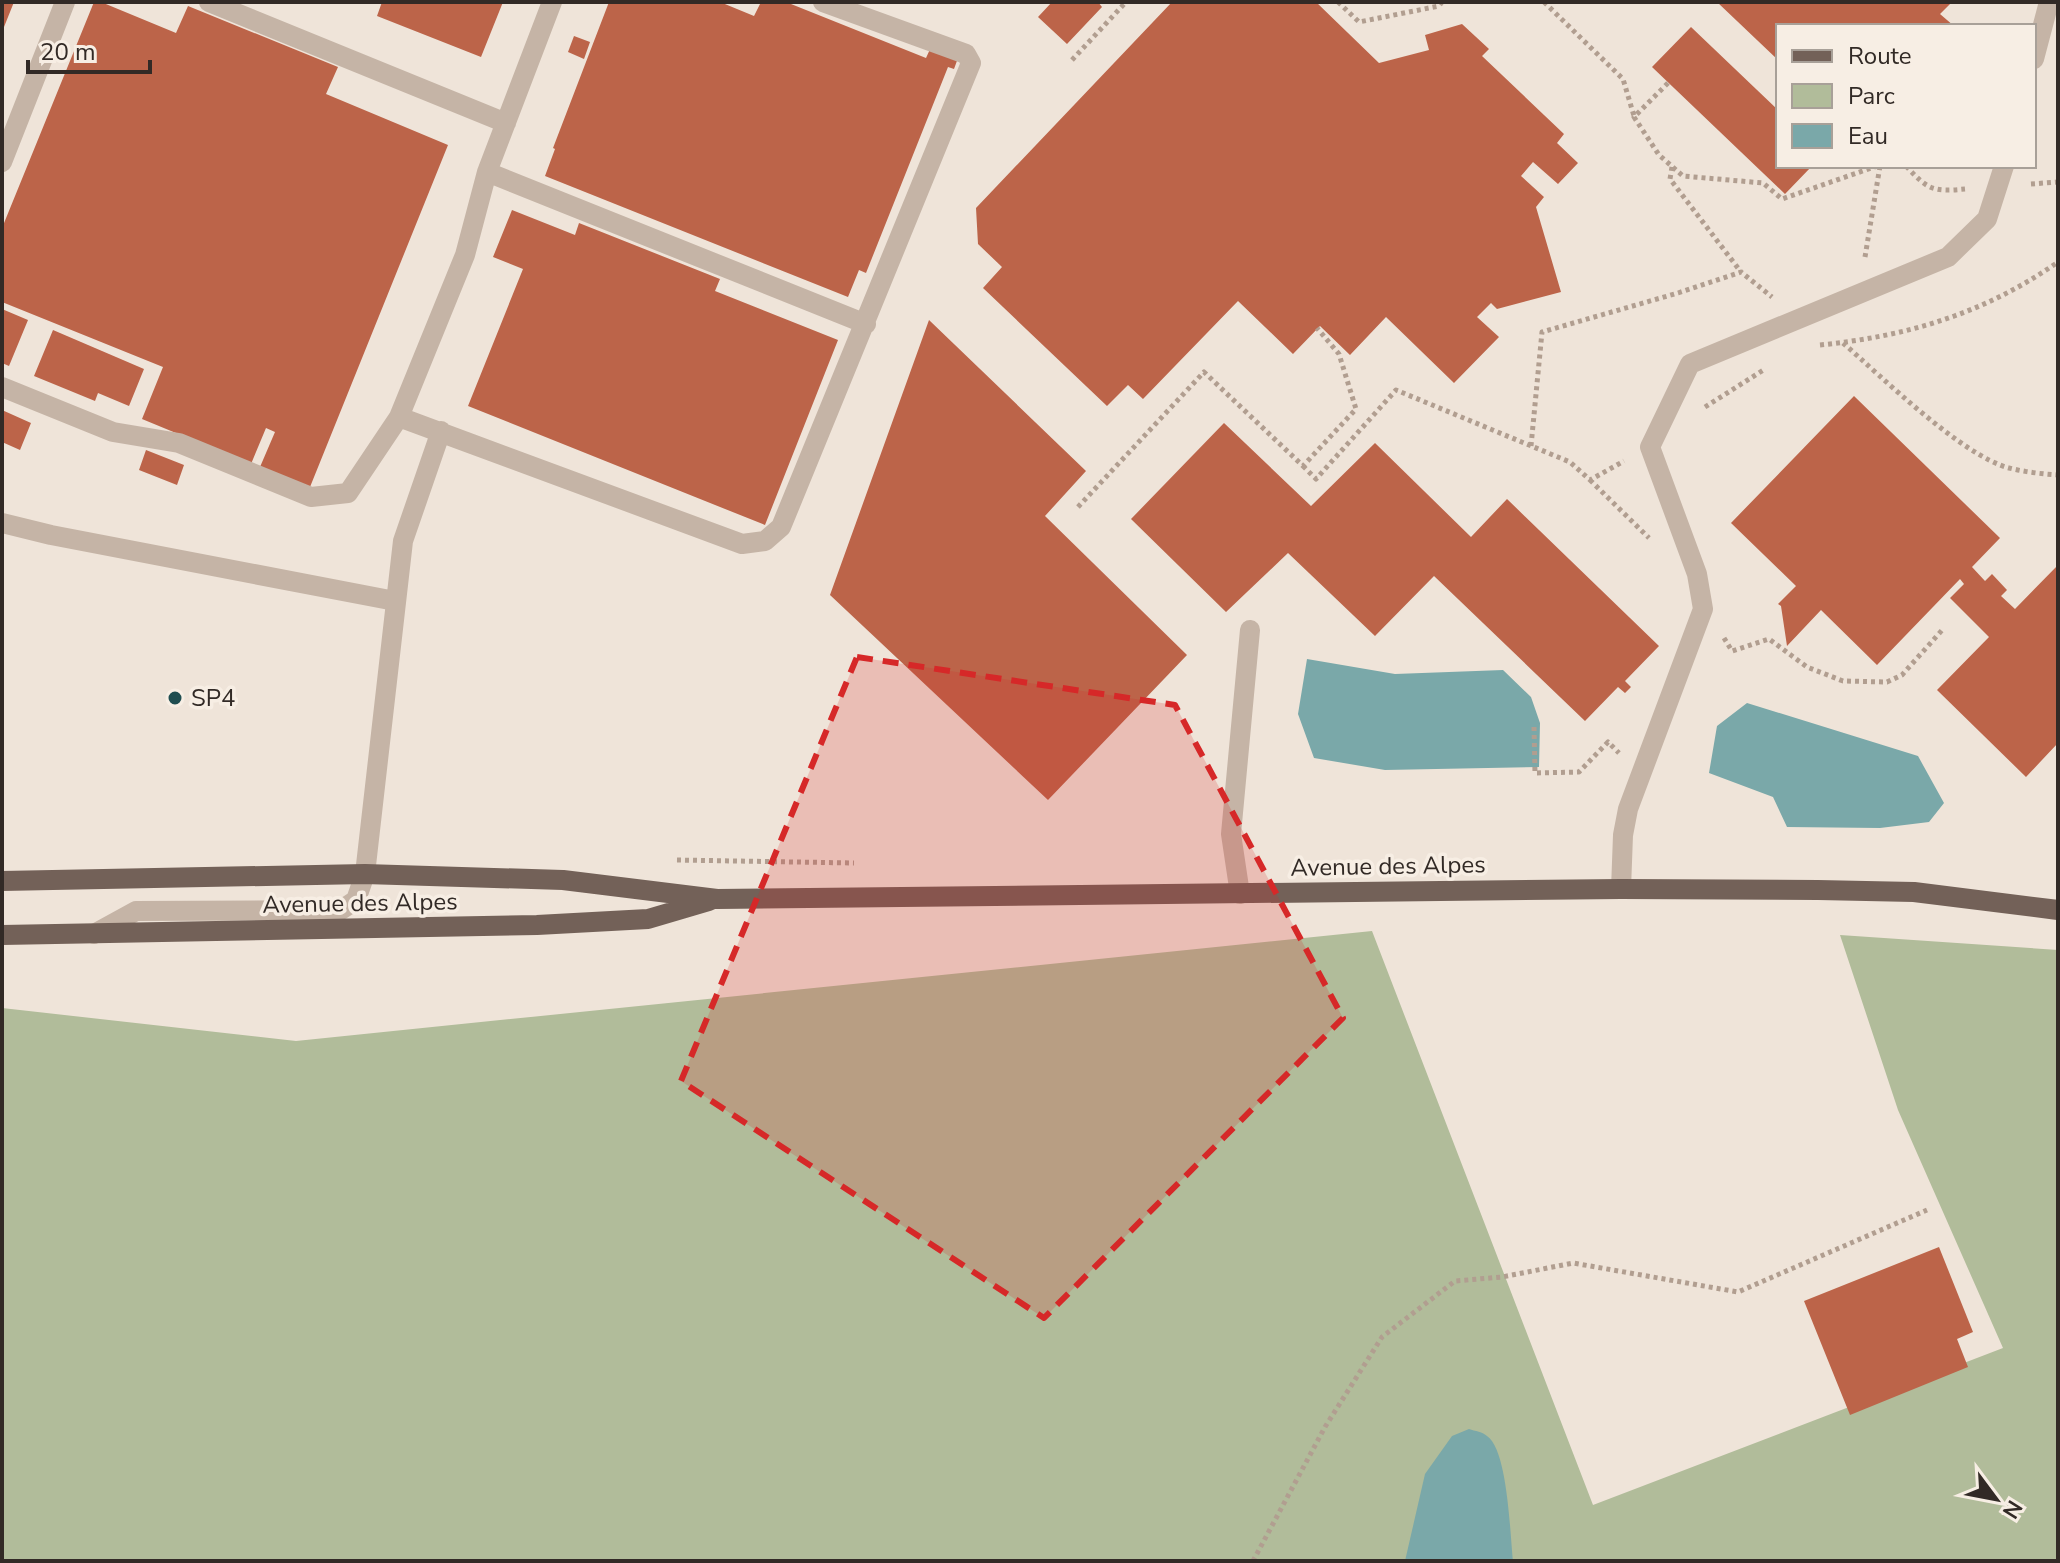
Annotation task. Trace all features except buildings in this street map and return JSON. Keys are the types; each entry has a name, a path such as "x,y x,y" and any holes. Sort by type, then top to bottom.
{"main road":[{"name":"Avenue des Alpes","path":"2,881 365,874 563,880 717,899 1621,889 1914,892 2058,910"},
{"name":"Avenue des Alpes","path":"2,935 451,928 648,919 717,899"}],"lane":[{"path":"2,162 65,2"},
{"path":"209,2 506,123"},
{"path":"2,387 113,432 179,443 311,497 348,493 399,417 465,255 487,172 552,2"},
{"path":"399,417 742,544 765,541 781,527 971,63 966,54 823,2"},
{"path":"2036,51 2049,2"},
{"path":"1621,889 1623,835 1628,809 1703,609 1697,574 1650,447 1690,364 1948,257 1987,219 2003,168"},
{"path":"487,172 866,324"},
{"path":"94,934 136,911 341,910 356,900 365,874 403,541 441,431"},
{"path":"2,523 395,601"},
{"path":"1240,894 1231,834 1250,630"}],"path":[{"path":"1072,60 1126,2"},
{"path":"1338,2 1359,22 1439,6 1442,2"},
{"path":"1544,2 1623,79 1634,117 1650,143 1683,176 1763,183 1782,199 1873,168"},
{"path":"1634,117 1668,83"},
{"path":"1672,167 1670,179 1741,272 1782,306 1790,322"},
{"path":"1859,294 1879,168"},
{"path":"1531,446 1542,332 1741,272"},
{"path":"1078,507 1204,372 1303,466 1356,409 1339,354 1317,328"},
{"path":"1843,343 1969,448 2007,468 2058,475"},
{"path":"1590,480 1656,545"},
{"path":"1702,604 1732,651 1769,639 1807,667 1843,681 1887,682 1902,675 1944,628"},
{"path":"1253,1561 1325,1427 1382,1337 1455,1281 1502,1277 1573,1263 1738,1292 1927,1210"}],"highlighted area":[{"path":"857,657 1175,705 1343,1018 1044,1318 681,1081"}],"green space":[{"path":"1372,931 1593,1505 2003,1348 1898,1110 1840,935 2058,950 2058,1561 2,1561 2,1008 296,1041"}],"water":[{"path":"1307,659 1395,674 1503,670 1531,697 1540,723 1539,767 1385,770 1314,758 1298,714"},
{"path":"1747,703 1918,756 1944,803 1929,822 1880,828 1787,827 1773,797 1709,773 1717,726"},
{"path":"1469,1429 1487,1436 1500,1458 1507,1494 1513,1561 1405,1561 1425,1474 1452,1436"}],"place":[{"name":"SP4","path":"175,698"}]}
